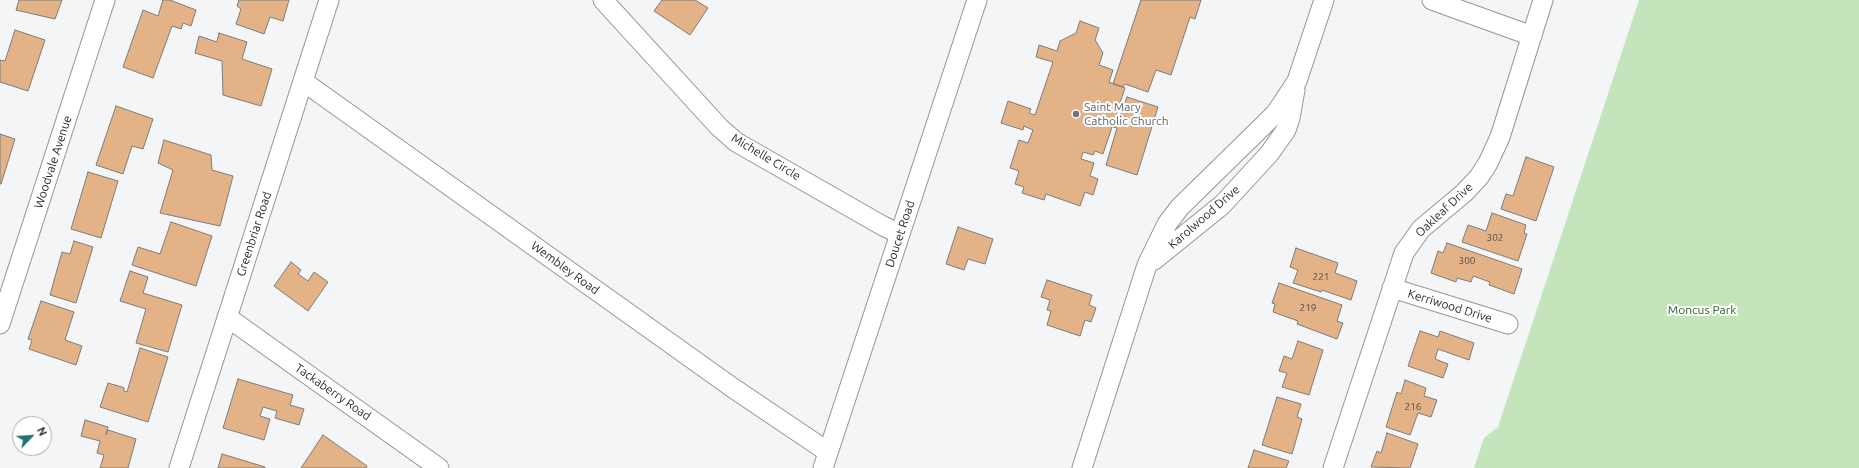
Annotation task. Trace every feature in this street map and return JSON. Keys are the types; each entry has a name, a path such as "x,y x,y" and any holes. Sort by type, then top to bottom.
{"street":[{"name":"Woodvale Avenue","path":"0,324 105,0"},
{"name":"Greenbriar Road","path":"179,468 304,82 329,0"},
{"name":"Michelle Circle","path":"603,0 719,127 736,142 883,226 900,234"},
{"name":"Doucet Road","path":"826,460 977,0"},
{"name":"Karolwood Drive","path":"1147,265 1222,205 1269,154 1286,130 1290,118 1297,81 1324,0"},
{"path":"1432,0 1532,36"},
{"name":"Oakleaf Drive","path":"1333,468 1404,254 1421,229 1464,193 1479,177 1488,163 1500,137 1543,0"},
{"name":"Karolwood Drive","path":"1082,468 1147,265 1167,224 1180,206 1274,114 1297,81"},
{"name":"Wembley Road","path":"304,82 733,388 826,460"},
{"name":"Kerriwood Drive","path":"1392,288 1508,324"},
{"name":"Tackaberry Road","path":"227,317 439,468"}],"green space":[{"name":"Moncus Park","path":"1639,0 1859,0 1859,468 1474,468 1484,438 1498,427"}],"building":[{"path":"19,0 62,0 55,19 16,10"},
{"path":"163,0 170,0 196,10 191,26 183,23 181,29 172,26 153,78 123,67 143,10 158,16"},
{"path":"239,0 289,0 283,21 270,17 264,34 236,24 241,9 237,6"},
{"path":"662,0 695,0 708,8 690,35 654,11"},
{"path":"1141,0 1201,0 1195,19 1190,17 1171,75 1156,70 1148,92 1125,84 1123,87 1113,84"},
{"name":"Saint Mary Catholic Church","path":"1080,21 1099,28 1095,40 1103,53 1099,65 1113,70 1109,82 1125,88 1103,154 1095,151 1093,155 1083,152 1081,159 1094,163 1090,176 1098,179 1093,195 1085,192 1080,206 1046,194 1044,200 1022,193 1024,187 1015,184 1019,171 1010,168 1019,140 1028,143 1033,130 1024,126 1023,130 1001,123 1008,101 1031,109 1029,113 1035,115 1053,62 1036,57 1039,45 1057,51 1060,41 1076,33"},
{"path":"15,30 45,40 28,91 0,82 0,60 5,61"},
{"path":"219,33 247,42 242,59 272,69 261,106 223,95 222,61 195,53 199,36 217,42"},
{"path":"1127,97 1158,107 1137,175 1106,165 1117,128 1113,127 1116,116 1120,117"},
{"path":"116,106 153,119 143,149 132,146 123,174 96,165"},
{"path":"0,134 15,139 1,184 0,184"},
{"path":"164,140 211,155 212,170 233,176 220,226 160,213 173,170 158,163"},
{"path":"1526,157 1554,167 1536,221 1501,209 1506,194 1513,196"},
{"path":"88,172 118,181 101,238 71,229"},
{"path":"1492,213 1526,225 1524,233 1527,234 1518,261 1462,242 1468,225 1486,231"},
{"path":"171,222 212,236 196,286 132,265 138,247 160,254"},
{"path":"958,227 993,239 985,264 968,259 964,270 946,264"},
{"path":"74,241 93,247 76,303 50,295 62,252 70,254"},
{"path":"1447,243 1522,269 1514,294 1489,285 1490,282 1473,276 1471,282 1457,278 1456,282 1431,273 1438,251 1443,253"},
{"path":"1296,248 1338,263 1335,273 1357,281 1351,300 1322,290 1321,292 1293,283 1298,270 1290,267"},
{"path":"291,262 301,270 298,274 308,281 314,272 328,282 308,311 274,286"},
{"path":"130,271 148,277 143,293 182,305 168,352 136,343 146,309 120,301"},
{"path":"1047,280 1092,295 1089,305 1096,308 1091,322 1085,320 1080,336 1047,325 1051,311 1047,310 1050,300 1041,297"},
{"path":"1279,283 1342,305 1337,321 1343,323 1337,339 1297,324 1298,321 1273,312 1275,304 1272,303"},
{"path":"41,301 74,312 65,340 82,346 76,365 29,349 32,340 28,339"},
{"path":"1420,331 1438,337 1440,331 1474,343 1469,360 1438,349 1435,359 1448,364 1443,378 1408,366"},
{"path":"1298,341 1323,350 1309,395 1282,387 1287,373 1279,371 1284,356 1292,359"},
{"path":"140,348 168,357 148,422 100,407 108,383 122,387 124,388 124,391 127,392"},
{"path":"238,379 293,395 290,405 304,409 299,425 275,418 277,411 263,407 260,416 270,419 264,440 223,428"},
{"path":"1405,380 1426,388 1424,396 1437,400 1431,417 1418,413 1410,435 1386,427 1397,392 1401,394"},
{"path":"1277,397 1301,404 1297,417 1302,419 1292,454 1262,445"},
{"path":"85,420 108,427 106,435 108,430 136,439 128,468 100,468 104,455 97,453 100,441 81,436"},
{"path":"1387,433 1418,444 1410,468 1371,467 1377,451 1381,453"},
{"path":"323,435 367,466 366,468 301,468"},
{"path":"1254,450 1289,461 1286,468 1248,468"},
{"path":"222,454 265,467 265,468 218,468"}],"place":[{"name":"Saint Mary Catholic Church","path":"1076,114"}]}
